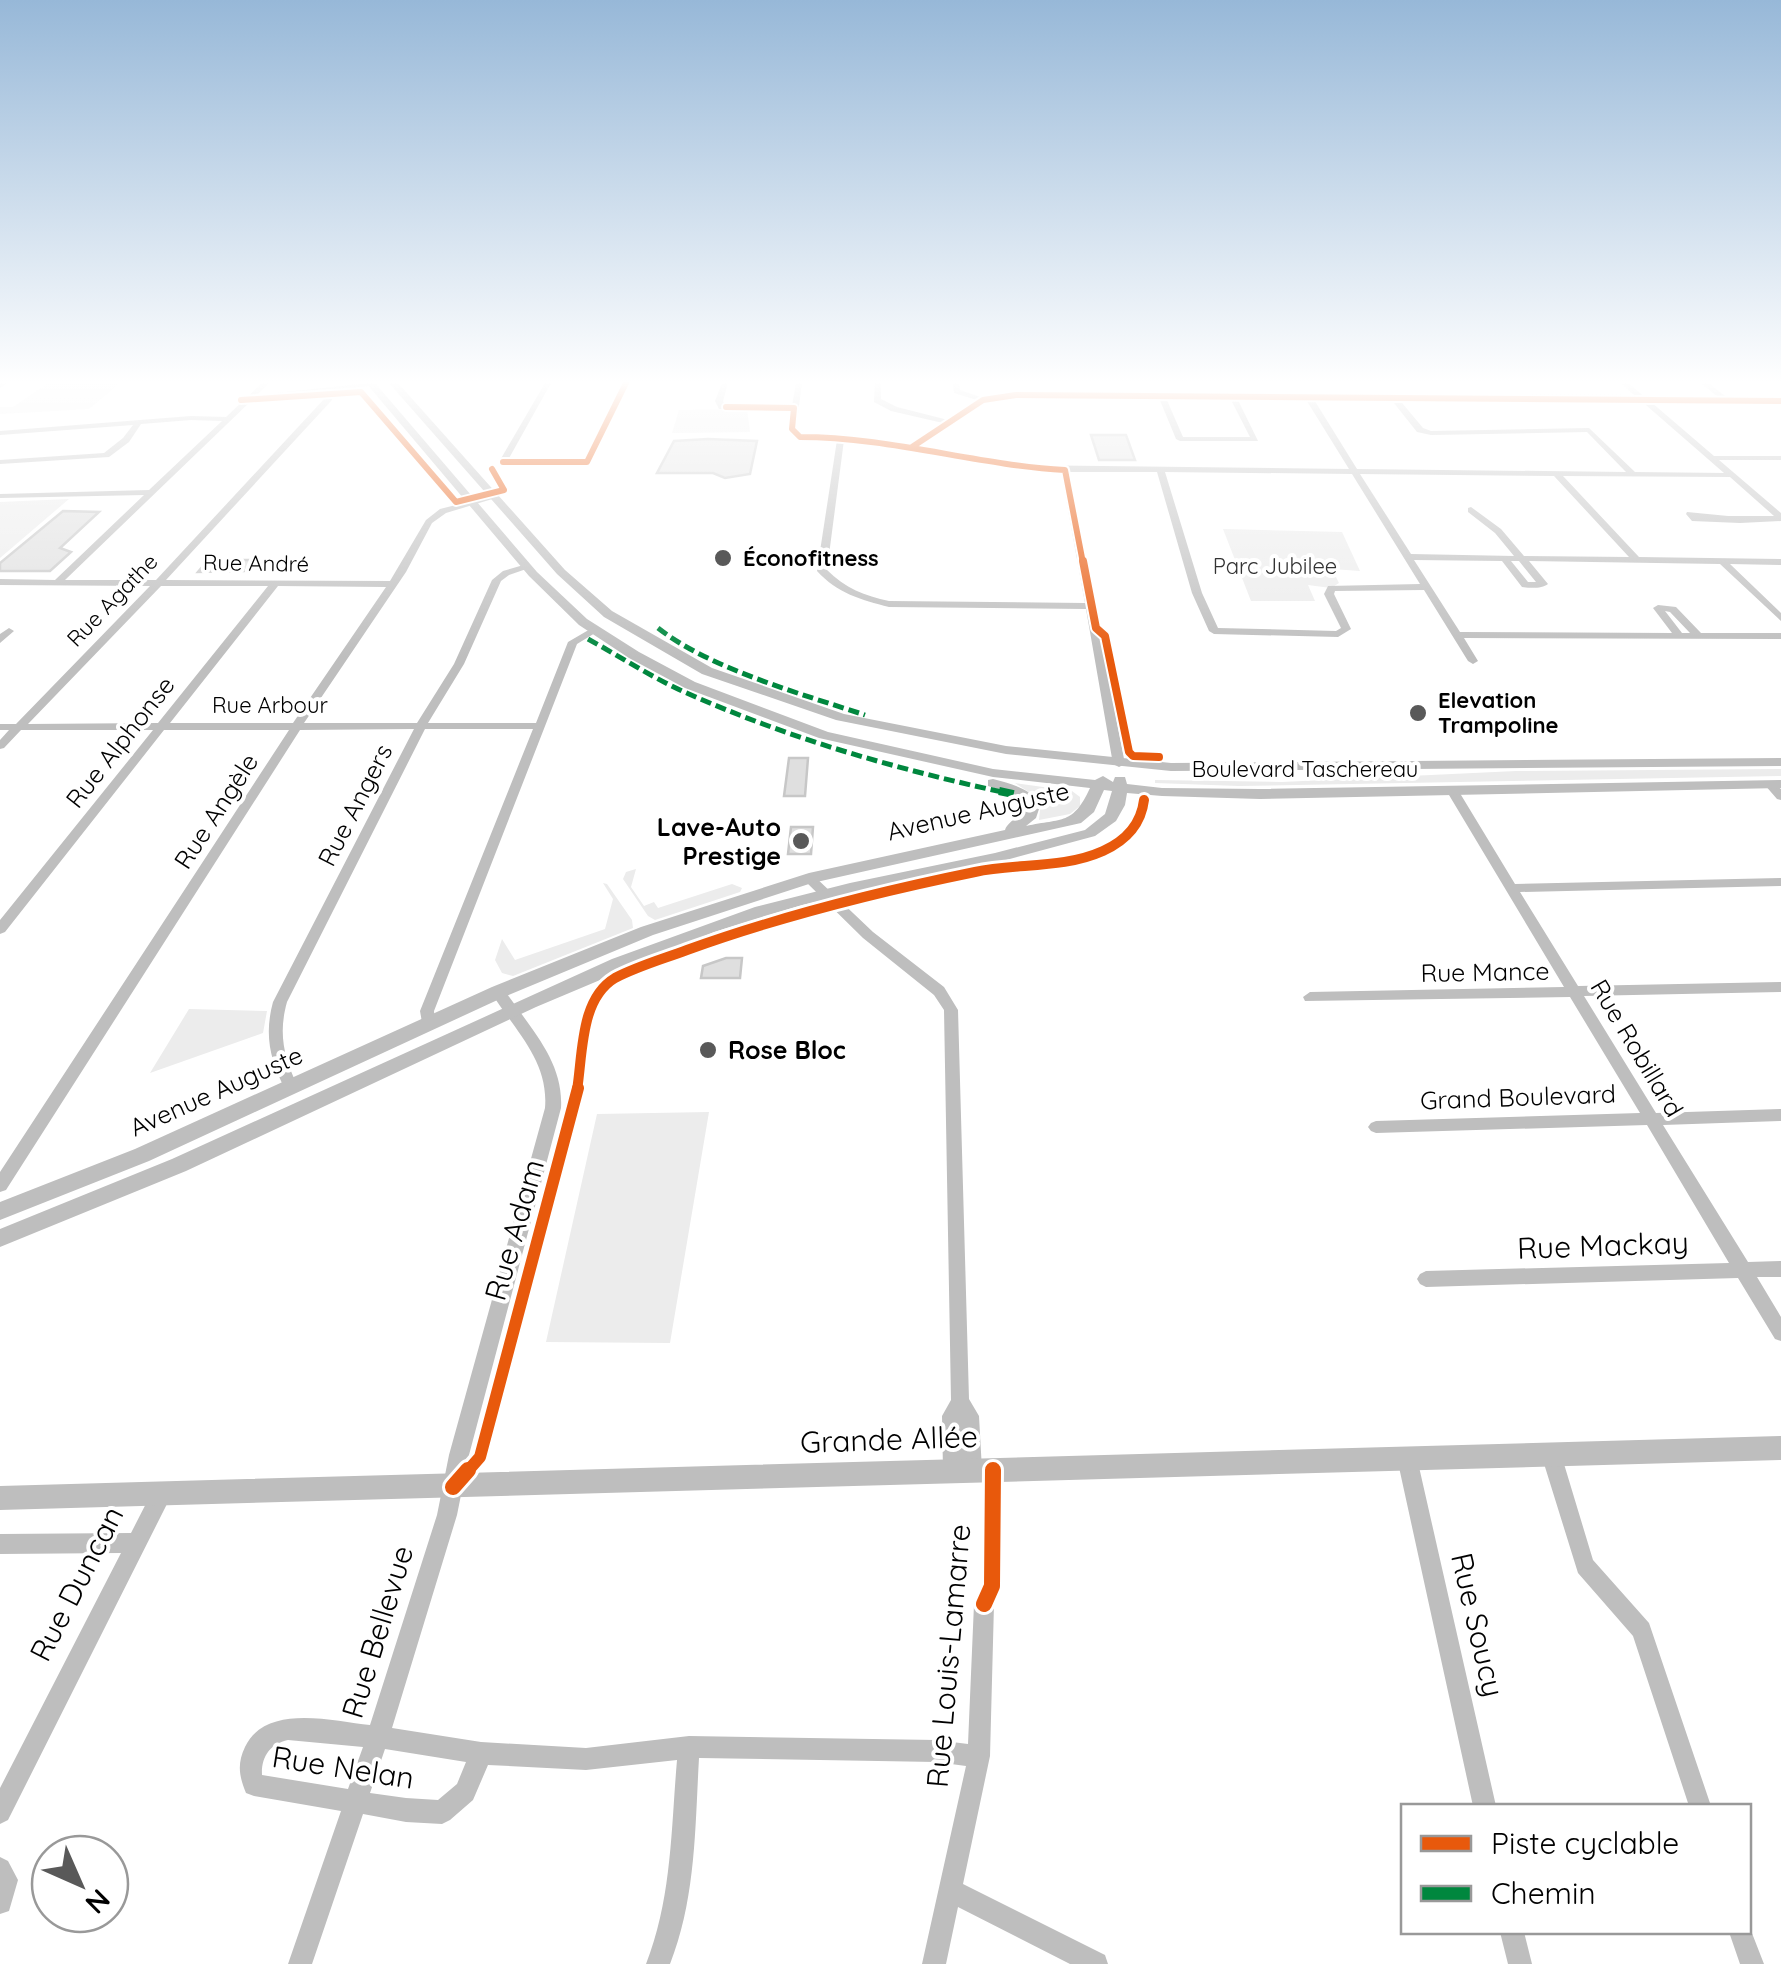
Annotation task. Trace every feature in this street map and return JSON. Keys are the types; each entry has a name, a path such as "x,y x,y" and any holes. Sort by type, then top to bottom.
{"main road":[{"name":"Boulevard Taschereau","path":"448,475 557,600 638,658 706,692 785,723 872,748 993,773 1120,789 1241,794 1778,788"},
{"name":"Boulevard Taschereau","path":"475,475 592,601 644,638 718,676 816,710 909,733 1119,764 1267,769 1781,762"},
{"path":"872,748 1028,796 1034,804 1033,812 1004,835"},
{"name":"Avenue Auguste","path":"0,1238 196,1157 647,931 809,878 1079,819 1090,808 1096,787 1119,764"},
{"path":"1119,764 1120,789"},
{"name":"Avenue Auguste","path":"0,1211 142,1156 428,1024 706,928 827,892 1090,833 1113,817 1120,789"},
{"name":"Grande Allée","path":"0,1498 1550,1454 1779,1453"}],"street":[{"path":"59,580 170,475"},
{"name":"Rue Agathe","path":"0,746 256,475"},
{"path":"836,475 822,571 835,585 861,598 888,604 1092,606"},
{"path":"1066,475 1119,764"},
{"path":"1161,475 1198,594 1214,631 1338,634 1346,628 1329,594 1330,588 1427,587"},
{"path":"1357,475 1473,661"},
{"path":"1558,475 1636,560"},
{"path":"1732,475 1781,518"},
{"path":"0,496 152,492"},
{"name":"Rue Angèle","path":"0,1185 434,516 495,497"},
{"path":"1470,510 1498,531 1541,586 1526,585 1504,558"},
{"path":"1740,520 1781,518"},
{"path":"1409,558 1781,562"},
{"path":"1723,562 1781,618"},
{"name":"Rue Angers","path":"292,1087 274,1045 280,1002 422,725 459,664 498,578 527,567"},
{"name":"Rue André","path":"0,582 392,584"},
{"name":"Rue Alphonse","path":"0,928 276,584"},
{"path":"1680,637 1658,608 1673,610 1700,637"},
{"path":"428,1024 427,1011 573,641 595,630"},
{"path":"0,640 10,631"},
{"path":"1458,635 1781,636"},
{"name":"Rue Arbour","path":"0,727 539,726"},
{"name":"Rue Robillard","path":"1452,790 1781,1332"},
{"path":"809,878 874,941 940,991 951,1010 960,1402 951,1416 962,1471"},
{"path":"1510,888 1781,882"},
{"name":"Rue Mance","path":"1310,997 1781,987"},
{"name":"Rue Adam","path":"454,1487 555,1098 549,1069 503,1001"},
{"name":"Grand Boulevard","path":"1376,1127 1781,1115"},
{"name":"Rue Mackay","path":"1426,1279 1781,1269"},
{"path":"1550,1454 1585,1566 1642,1630 1699,1804"},
{"name":"Rue Soucy","path":"1407,1458 1484,1804"},
{"name":"Rue Bellevue","path":"300,1964 378,1736 454,1487"},
{"name":"Rue Duncan","path":"0,1812 161,1495"},
{"path":"0,1544 135,1543"},
{"name":"Rue Louis-Lamarre","path":"934,1964 979,1756 984,1604"},
{"name":"Rue Nelan","path":"481,1754 466,1792 442,1812 406,1810 254,1785 250,1764 264,1737 286,1729 378,1736 481,1754 586,1759 689,1747 936,1751 979,1756"},
{"path":"658,1964 669,1942 676,1903 689,1747"},
{"path":"0,1869 6,1880 0,1902"},
{"path":"952,1891 1096,1964"},
{"path":"1512,1934 1520,1964"},
{"path":"1742,1934 1752,1964"}],"green space":[{"path":"69,499 0,558 0,502"},
{"name":"Parc Jubilee","path":"1223,529 1342,532 1360,571 1332,569 1339,583 1331,588 1308,585 1315,601 1251,601"},
{"path":"1781,769 1781,776 1239,786 1155,783 1282,782 1516,771"},
{"path":"1015,783 1072,791 1080,797 1080,806 1070,814 1039,820 1041,800"},
{"path":"636,869 631,887 644,906 654,902 658,908 732,884 742,888 740,892 655,920 648,916 623,879 626,872"},
{"path":"603,883 632,920 633,928 513,976 502,973 495,960 502,939 515,960 605,929 613,899"},
{"path":"189,1009 267,1011 263,1033 150,1073"},
{"path":"709,1112 670,1343 546,1342 597,1114"}],"building":[{"path":"63,511 99,512 60,548 71,552 50,571 0,571 0,563"},
{"path":"208,560 254,560 244,571 198,572"},
{"path":"789,758 808,758 805,796 784,796"},
{"name":"Lave-Auto Prestige","path":"791,827 813,827 811,854 788,854"},
{"path":"726,958 742,958 740,978 701,978 703,966"}],"marked path":[{"path":"658,628 673,640 762,680 865,715"},
{"path":"588,639 686,693 801,739 917,774 1018,795"}],"cycle path":[{"path":"432,475 456,502 504,490 495,475"},
{"path":"1066,475 1096,628 1105,636 1129,752 1133,756 1159,757"},
{"path":"453,1487 480,1457 552,1196 574,1108 585,1031 600,988 642,966 825,907 984,870 1083,858 1114,845 1129,833 1140,818 1144,800"},
{"path":"984,1604 992,1586 993,1470"}],"place":[{"name":"Éconofitness","path":"723,558"},
{"name":"Elevation Trampoline","path":"1418,713"},
{"name":"Lave-Auto Prestige","path":"801,841"},
{"name":"Rose Bloc","path":"708,1050"}]}
